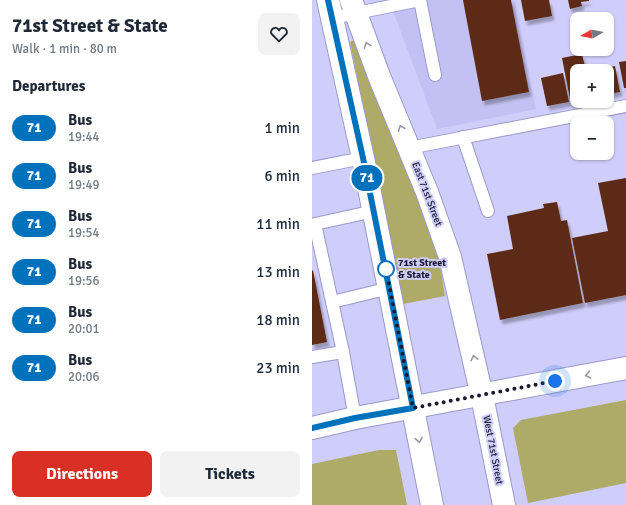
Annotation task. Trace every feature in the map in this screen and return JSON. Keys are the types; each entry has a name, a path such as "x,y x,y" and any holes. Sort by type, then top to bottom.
{"main road":[{"name":"East 71st Street","path":"353,6 427,192 450,257 482,396"},
{"path":"330,9 390,288 432,505"},
{"path":"312,428 355,418 482,396 626,368"},
{"name":"West 71st Street","path":"482,396 504,505"}],"lane":[{"path":"330,9 420,0 435,75"},
{"path":"409,148 626,106"},
{"path":"463,137 488,211"},
{"path":"312,168 363,158"},
{"path":"355,418 343,352 314,224 374,211"},
{"path":"332,302 390,288"},
{"path":"312,358 343,352"}],"shaded area":[{"path":"389,0 515,0 536,109 437,129"},
{"path":"358,39 438,254 445,296 403,304 350,42"},
{"path":"626,400 626,483 528,503 513,428 521,420"},
{"path":"379,450 396,450 407,505 312,505 312,464"}],"building":[{"path":"463,0 511,0 529,92 482,101"},
{"path":"521,0 549,0 552,16 525,21"},
{"path":"568,0 589,1 581,2 582,6 570,9"},
{"path":"582,56 584,64 570,64 570,99 562,58"},
{"path":"626,61 626,88 624,88 619,62"},
{"path":"614,66 620,92 614,93"},
{"path":"563,73 569,102 547,106 541,78"},
{"path":"626,178 626,295 585,303 572,238 608,231 598,183"},
{"path":"557,202 561,221 567,220 583,303 500,320 487,254 513,249 507,216 544,208 543,204"},
{"path":"313,270 327,342 312,345 312,271"}],"bus line":[{"name":"71","path":"312,428 355,418 413,408 363,158 328,0"}],"place":[{"name":"71st Street & State","path":"386,269"}],"route":[{"path":"386,269 413,408 555,381"}]}
